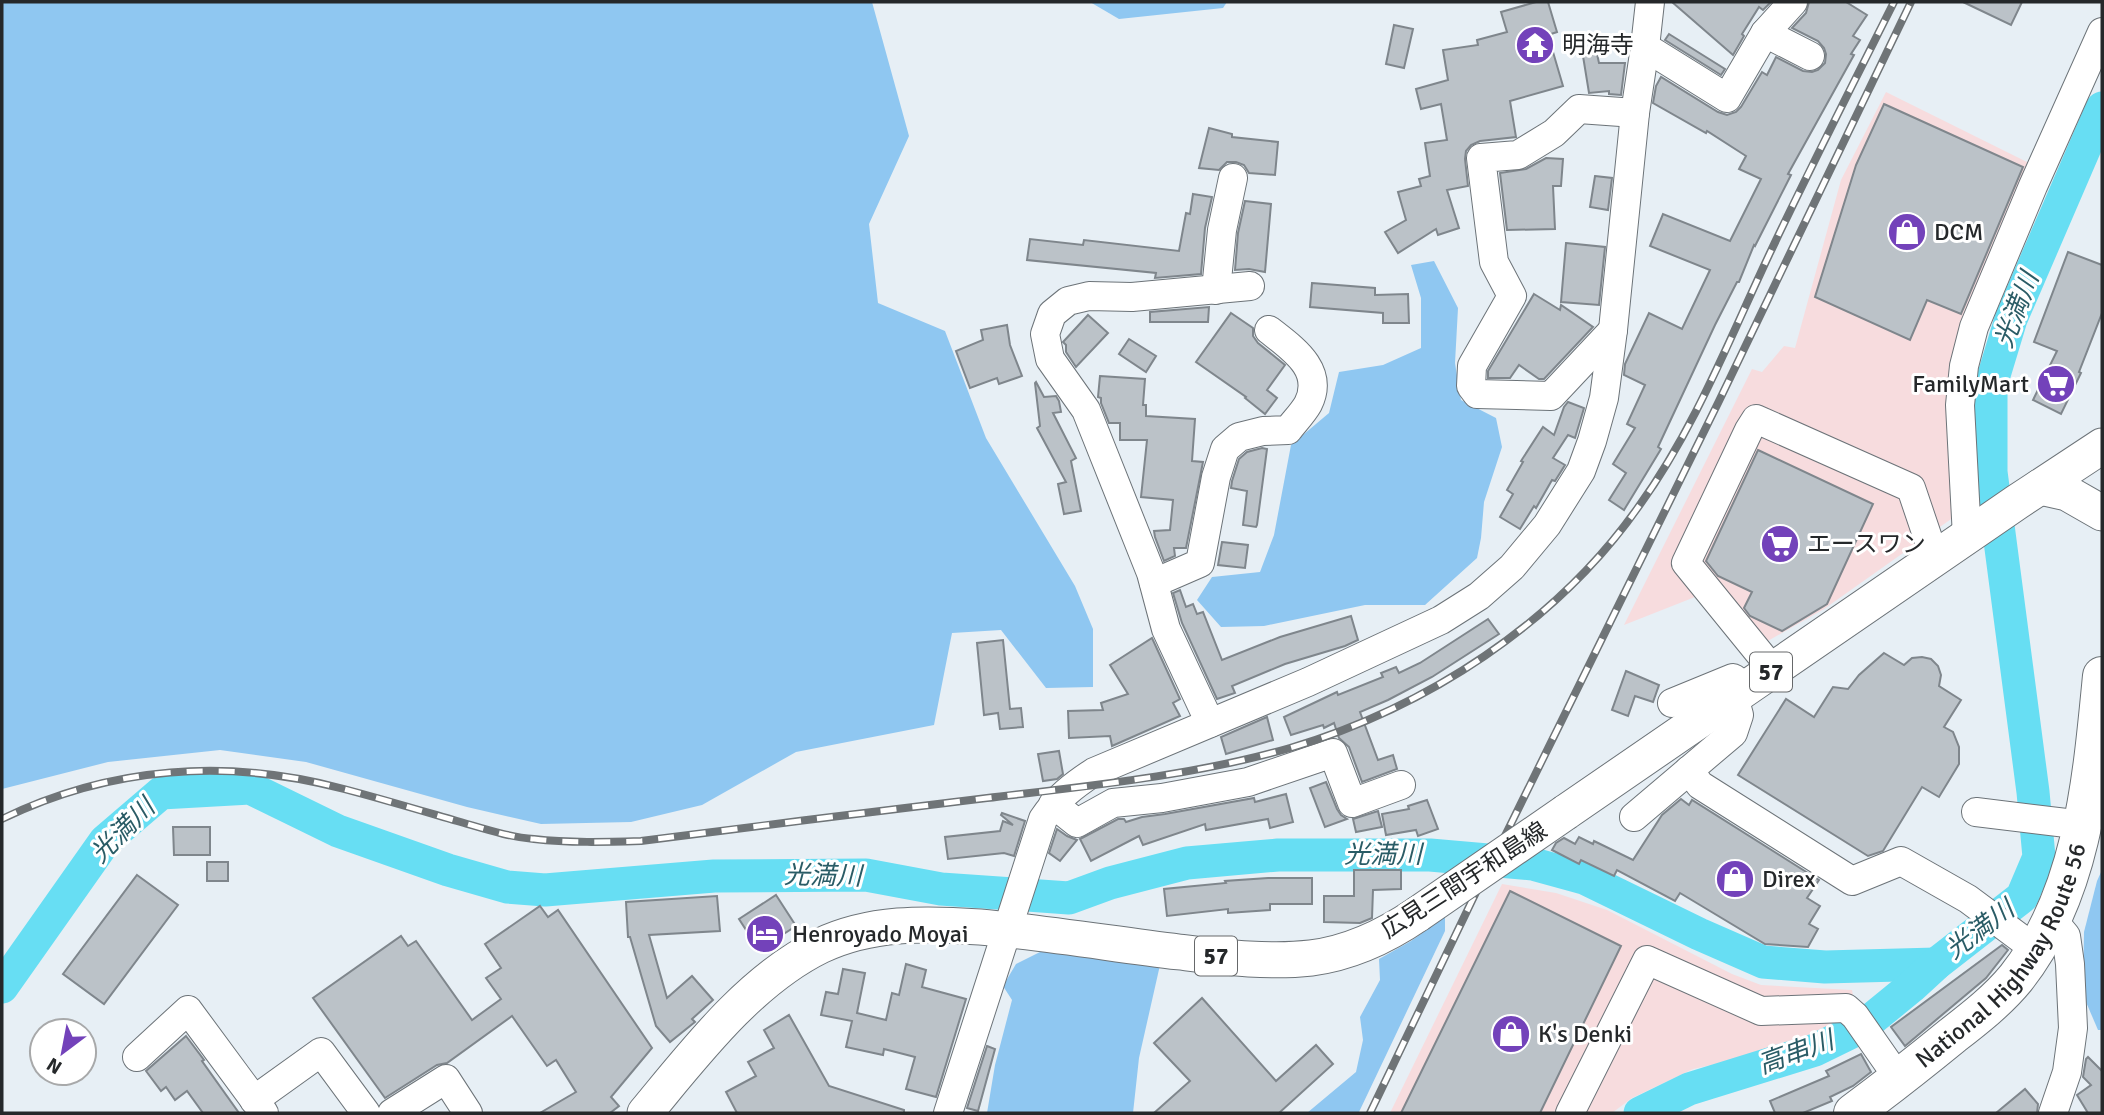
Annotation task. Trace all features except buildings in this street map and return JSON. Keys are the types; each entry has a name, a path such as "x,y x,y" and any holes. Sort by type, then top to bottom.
{"highway":[{"name":"National Highway Route 56","path":"1853,1113 1982,1012 2015,979 2034,933 2075,859 2069,824 2095,751 2102,676"}],"main road":[{"name":"57","path":"1971,534 2102,446"},
{"path":"2029,494 2067,493 2102,513"},
{"name":"広見三間宇和島線","path":"645,1113 719,1027 770,979 819,947 872,929 931,923 1015,906 1214,956 1272,960 1312,958 1348,949 1393,931 1971,534"}],"street":[{"path":"948,1113 1043,819 1053,804 1070,788 1094,772 1320,677 1441,620 1479,596 1512,568 1547,525 1581,471 1604,398 1650,2"},
{"path":"1646,47 1727,99 1765,33 1793,2"},
{"path":"1971,534 1963,486 1961,405 1964,366 1974,327 2044,160 2102,32"},
{"path":"1765,33 1810,56"},
{"path":"1613,330 1551,396 1477,394 1471,386 1472,366 1512,296 1494,262 1481,158 1518,155 1554,132 1579,109 1635,113"},
{"path":"1216,290 1222,230 1233,178"},
{"path":"1210,723 1166,629 1154,583 1086,410 1050,359 1045,334 1052,314 1068,301 1089,296 1132,297 1250,286"},
{"path":"1154,583 1200,563 1216,477 1225,449 1239,437 1263,431 1288,430 1307,406 1314,390 1310,369 1293,349 1269,330"},
{"path":"1633,817 1734,733 1751,685 1686,563 1756,419 1911,488 1935,559"},
{"path":"1672,703 1732,678 1751,685"},
{"path":"1053,804 1077,822 1113,803 1162,798 1248,782 1333,753 1352,803 1401,785"},
{"path":"1689,771 1700,785 1852,881 1901,862 1977,905 2034,933 2066,936 2073,1028 2067,1072 2053,1113"},
{"path":"1976,812 2069,824"},
{"path":"1570,1113 1647,960 1761,1011 1846,1008 1899,1079"},
{"path":"137,1057 188,1010 259,1106 321,1052 366,1113"},
{"path":"392,1113 446,1079 468,1113"}],"shaded area":[{"path":"2,2 872,2 909,136 869,224 878,303 945,331 986,438 1075,586 1093,629 1093,687 1046,688 1001,630 952,633 934,725 796,752 702,805 631,822 541,824 467,807 306,762 220,750 108,762 2,789"},
{"path":"1090,2 1227,2 1223,8 1119,19"},
{"path":"1886,92 2033,165 1964,331 1954,517 1824,609 1745,654 1695,597 1624,625 1752,369 1762,372 1784,346 1795,348 1841,180"},
{"path":"1434,261 1458,308 1455,363 1461,400 1496,418 1502,447 1484,502 1477,558 1425,605 1365,605 1264,626 1221,627 1197,600 1212,577 1260,572 1274,535 1291,445 1329,413 1339,372 1383,365 1421,348 1421,298 1411,265"},
{"path":"2102,870 2102,1030 2098,1030 2083,995 2084,932"},
{"path":"1502,884 1556,893 1607,910 1732,974 1761,985 1852,990 1856,1011 1819,1033 1766,1053 1693,1069 1632,1098 1612,1113 1390,1113"},
{"path":"1445,917 1445,931 1359,1112 1307,1113 1356,1072 1363,1040 1360,1017 1380,980 1379,959"},
{"path":"1052,946 1160,965 1139,1058 1133,1113 987,1113 995,1065 1012,1000 1003,986 1016,964"}],"waterway":[{"name":"光満川","path":"1640,1113 1689,1089 1815,1050 1862,1027 1936,964 2022,897 2039,857 1991,472 1991,385 2011,319 2102,108"},
{"name":"光満川","path":"2,987 105,841 161,793 250,788 338,831 448,870 507,887 545,890 714,876 866,875 941,889 1069,898 1110,883 1187,863 1278,855 1430,855 1533,864 1584,878 1763,962 1825,967 1936,964"}],"railway":[{"path":"2,819 43,801 128,778 170,772 214,771 300,779 524,838 574,842 641,841 1178,773 1290,748 1341,731 1390,710 1439,685 1485,656 1528,623 1569,588 1606,548 1639,506 1694,416 1769,255 1894,2"},
{"path":"1370,1113 1911,2"}],"place":[{"name":"明海寺","path":"1535,45"},
{"name":"DCM","path":"1907,232"},
{"name":"FamilyMart","path":"2056,384"},
{"name":"エースワン","path":"1780,544"},
{"name":"Direx","path":"1735,879"},
{"name":"Henroyado Moyai","path":"765,934"},
{"name":"K's Denki","path":"1511,1034"}],"water label":[{"name":"高串川","path":"1796,1053"}]}
